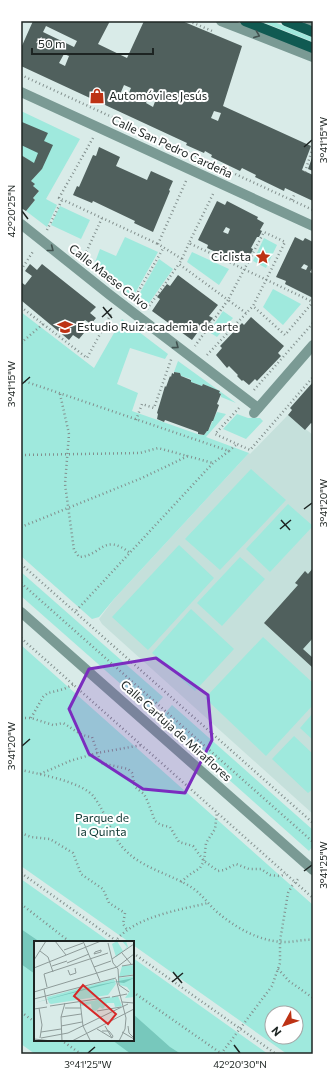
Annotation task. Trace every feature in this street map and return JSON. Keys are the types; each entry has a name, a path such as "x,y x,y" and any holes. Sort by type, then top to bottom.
{"main road":[{"path":"245,21 313,48"},
{"path":"286,21 313,32"}],"street":[{"path":"221,21 313,58"},
{"path":"309,21 313,23"},
{"name":"Calle San Pedro Cardeña","path":"21,92 313,226"},
{"name":"Calle Maese Calvo","path":"21,224 256,411 313,345"},
{"name":"Calle Cartuja de Miraflores","path":"21,612 313,870"}],"path":[{"path":"21,75 313,210"},
{"path":"93,138 59,198 158,244 182,259"},
{"path":"305,172 313,147"},
{"path":"158,244 186,181"},
{"path":"292,200 295,193"},
{"path":"146,311 182,259 213,194"},
{"path":"40,228 46,232 62,200"},
{"path":"76,256 82,261 102,218"},
{"path":"194,348 228,300 264,232 285,242 253,306 206,357"},
{"path":"189,243 313,302 285,335 253,306"},
{"path":"21,270 36,247"},
{"path":"131,300 133,301 164,247"},
{"path":"179,264 246,313"},
{"path":"21,307 87,358 114,309"},
{"path":"252,392 313,322"},
{"path":"21,343 43,324"},
{"path":"136,420 142,404 154,408 174,354"},
{"path":"21,380 228,451"},
{"path":"60,393 69,434 65,484 74,550 79,557 85,557 101,547 113,544 121,546 130,553"},
{"path":"75,612 213,463 237,444"},
{"path":"21,455 140,453 158,448 213,463"},
{"path":"21,527 142,478 188,456"},
{"path":"21,564 313,823"},
{"path":"21,583 313,842"},
{"path":"21,638 313,898"},
{"path":"31,718 43,697 48,693 64,689 74,684"},
{"path":"21,718 31,718 53,725 63,723 75,729 82,736 92,737 101,763 128,770 132,773 135,787 144,794 148,800 155,821 161,825 170,827 179,842 193,846 204,861 218,871 224,870 236,864 249,869 261,869 270,875 280,876 286,874"},
{"path":"39,774 70,761 97,753 142,745"},
{"path":"21,770 57,778 83,789 94,796 119,844 139,862 192,888 218,912 243,930 266,939 286,942 304,939 313,940"},
{"path":"181,882 200,868 204,861 206,843 215,829 217,812"},
{"path":"21,833 31,837 50,839 73,853 81,874 103,889 109,903 125,913 123,924 128,930"},
{"path":"21,873 115,941"},
{"path":"134,993 222,1054 272,986 280,964 280,941 288,893 299,878"},
{"path":"117,941 120,936 128,930 141,923 160,916 208,903"},
{"path":"21,904 69,941"},
{"path":"134,954 276,1054"},
{"path":"278,969 289,981 313,998"},
{"path":"22,1014 34,1021"},
{"path":"62,1041 81,1054"}],"highlighted area":[{"path":"156,658 208,695 212,740 185,793 143,789 89,754 69,709 89,669"}],"shaded area":[{"path":"288,415 313,435 313,814 102,624 99,619 114,599 249,453 250,454"},
{"path":"21,929 39,941 34,941 34,973 21,964"},
{"path":"134,1015 170,1047 181,1054 131,1054 113,1041 134,1041"}],"green space":[{"path":"260,21 272,21 313,38 313,42"},
{"path":"21,111 80,139 46,199 57,205 47,227 26,211 35,200 33,198 39,191 33,186 34,184 31,181 42,169 21,155"},
{"path":"60,206 90,220 81,239 51,225"},
{"path":"125,237 158,252 133,297 94,265 100,249 116,256"},
{"path":"264,238 277,245 266,268 253,261"},
{"path":"192,252 229,269 219,285 187,262"},
{"path":"159,259 173,269 147,306 137,298"},
{"path":"273,289 301,304 283,325 263,307"},
{"path":"223,311 233,318 217,337 209,332"},
{"path":"21,312 94,368 122,319 168,354 165,359 130,348 117,384 138,393 132,411 200,435 204,435 208,431 217,412 226,414 206,437 249,453 99,617 92,619 21,556"},
{"path":"178,361 236,403 221,397 219,391 203,384 202,386 191,382 191,379 181,376 180,373 174,372"},
{"path":"237,414 248,418 260,418 263,421 246,439 223,429"},
{"path":"251,469 286,500 220,570 185,539"},
{"path":"288,504 313,526 270,572 246,549"},
{"path":"179,545 214,578 148,650 112,617"},
{"path":"240,557 265,579 222,626 197,603"},
{"path":"21,572 163,697 157,704 148,708 21,596"},
{"path":"191,609 234,649 195,691 152,653"},
{"path":"263,637 313,683 313,705 266,756 205,698"},
{"name":"Parque de la Quinta","path":"21,645 313,905 313,1054 287,1054 274,1045 304,1045 304,1005 264,1005 264,1038 134,946 134,941 128,941 21,866"},
{"path":"172,705 313,830 313,846 309,851 162,720"},
{"path":"313,713 313,740 300,728"},
{"path":"294,736 313,754 313,789 308,793 272,759"},
{"path":"21,879 109,941 34,941 34,1041 134,1041 134,959 268,1054 35,1054 21,1044"}],"building":[{"path":"33,21 110,21 98,44 127,58 144,21 182,21 242,46 223,106 311,146 302,170 313,175 313,201 285,188 284,191 255,177 256,175 242,168 240,171 211,157 212,155 205,151 204,153 186,145 187,143 21,66 21,48","holes":["46,26 77,41 74,47 43,32","64,54 69,56 65,66 59,63","124,85 131,88 128,95 121,92","149,96 156,99 153,107 146,103","214,111 221,113 218,121 211,118"]},
{"path":"22,122 48,133 44,141 53,145 42,169 31,181 35,184 33,186 39,191 33,198 35,200 26,211 21,208 21,155 34,163 38,153 21,145"},
{"path":"99,147 120,157 116,166 147,180 151,171 173,181 153,232 134,223 135,221 93,201 92,203 73,195 77,186 79,187 93,155 96,156"},
{"path":"313,155 313,171 308,169"},
{"path":"217,201 225,205 227,201 258,217 257,219 264,223 260,230 262,231 259,237 257,237 251,248 253,249 250,256 248,255 244,263 236,259 235,261 207,248 208,245 198,240","holes":["226,227 230,229 228,234 223,232"]},
{"path":"295,237 303,241 305,238 313,242 313,267 310,272 313,274 313,298 285,284 286,281 276,277","holes":["304,264 308,266 306,270 301,268"]},
{"path":"30,264 37,270 42,264 96,307 90,313 96,318 91,324 85,320 78,328 84,333 79,339 73,335 69,340 22,301 21,302 21,282 25,285 32,276 25,271"},
{"path":"178,275 218,305 209,316 213,318 203,331 200,329 192,340 152,311 160,299 157,297 167,284 170,286"},
{"path":"251,317 284,346 278,353 281,356 257,381 255,379 249,385 243,380 242,381 229,366 227,368 216,355 222,348 220,346 242,323 244,325"},
{"path":"174,372 180,373 181,376 191,380 191,382 202,386 203,384 220,391 219,393 221,394 217,404 219,405 208,431 204,435 198,434 198,432 165,420 164,422 157,419 157,413 165,386 166,387 170,376 171,377 172,373 174,374"},
{"path":"313,382 313,424 311,423 305,430 288,415 292,410 290,408"},
{"path":"313,568 313,638 303,649 313,658 313,668 264,623 298,585 295,583 305,571 308,574"}],"place":[{"name":"Automóviles Jesús","path":"97,96"},
{"name":"Ciclista","path":"263,257"},
{"name":"Estudio Ruiz academia de arte","path":"65,327"}]}
